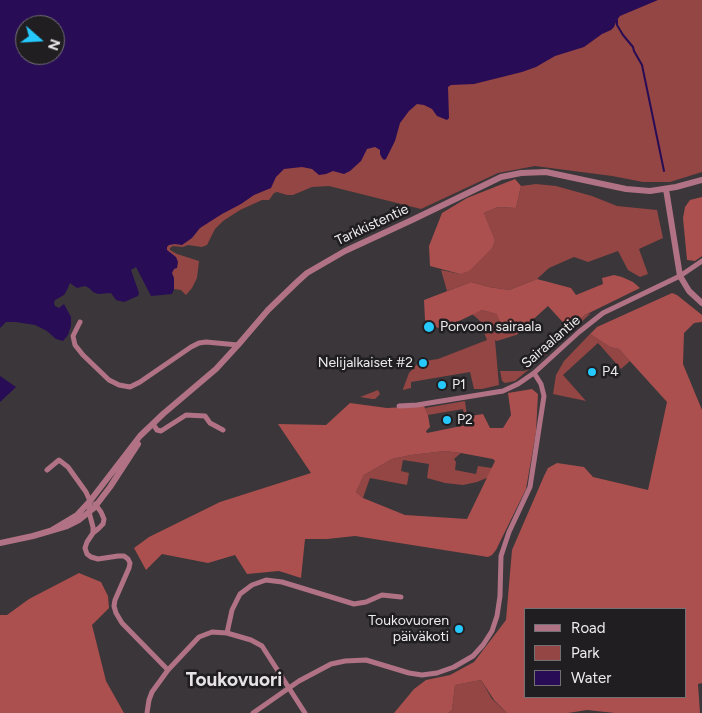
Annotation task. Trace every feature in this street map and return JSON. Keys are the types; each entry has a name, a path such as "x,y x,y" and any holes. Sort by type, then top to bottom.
{"street":[{"name":"Tarkkistentie","path":"52,530 93,503 120,473 147,430 216,369 268,310 308,273 345,251 501,177 520,173 546,172 632,190 650,191 702,180"},
{"path":"666,189 680,276 689,291 702,303"},
{"name":"Sairaalantie","path":"399,406 503,390 518,384 534,373 603,313 680,276 702,261"},
{"path":"80,322 74,336 75,345 109,380 119,385 130,387 191,346 206,342 238,345"},
{"path":"253,713 299,681 331,664 366,660 409,673 422,675 436,674 454,667 473,656 483,644 492,631 497,616 500,596 501,556 509,532 530,487 544,396 541,384 534,373"},
{"path":"153,424 157,430 161,430 186,415 205,416 210,424 223,430"},
{"path":"47,470 59,460 68,467 93,503 102,512 104,519 87,542 85,548 87,554 98,559 118,556 124,556 128,559 130,563 128,573 114,600 118,618 168,670"},
{"name":"Tarkkistentie","path":"0,543 67,526 80,520 89,512 93,503"},
{"path":"89,512 93,534"},
{"path":"228,633 232,610 240,594 252,585 266,580 282,582 354,604 366,602 382,595 401,597"},
{"path":"147,713 152,692 168,670 199,637 212,632 228,633 251,640 262,646 305,713"}],"green space":[{"path":"0,0 702,0 702,172 670,182 643,182 535,166 498,173 421,209 329,186 312,187 293,195 277,192 269,200 262,200 240,210 223,221 215,229 207,245 202,247 188,245 183,247 173,246 170,248 170,250 177,254 199,261 197,278 186,295 181,290 174,289 169,285 60,65 65,65 65,15 15,15"},
{"path":"536,184 556,186 592,196 617,206 657,210 663,238 639,249 648,274 640,277 628,270 618,251 588,262 574,257 549,268 537,279 509,290 471,282 447,291 441,270 460,274 493,247 495,240 484,213 498,207 516,208 521,186"},
{"path":"482,310 498,314 504,332 516,335 495,340 499,385 474,389 470,372 411,382 411,388 403,390 409,373 418,363 438,359 487,340 479,320 472,314"},
{"path":"591,313 558,344 553,347 551,345 551,341 554,343 585,315"},
{"path":"590,334 610,347 619,349 630,361 621,369 598,343 563,375 586,401 553,394 556,375 564,361"},
{"path":"544,349 548,349 549,352 515,381 505,383 502,381 500,371 525,371 544,353"},
{"path":"378,390 380,394 375,399 360,397"},
{"path":"465,401 467,416 464,417 463,409 428,415 425,408"},
{"path":"445,451 461,453 454,459 456,462 455,470 476,474 478,466 506,470 477,482 463,485 427,478 429,464 403,460 401,471 409,473 407,485 370,478 363,498 356,492 364,475 392,459"},
{"path":"481,680 492,699 507,713 448,713 452,710 455,685"}],"shaded area":[{"path":"515,179 521,186 516,208 498,207 484,213 495,240 493,247 469,271 460,274 430,266 429,246 442,213 467,198"},
{"path":"702,197 702,256 695,261 687,260 683,218 685,207 690,200"},
{"path":"614,275 633,282 640,288 585,315 569,329 548,306 516,335 504,332 497,314 482,310 457,322 438,328 425,320 424,300 471,282 509,290 537,279 571,288 576,295 603,284 602,278"},
{"path":"672,293 702,315 702,322 694,323 684,333 683,364 702,410 702,683 698,684 700,713 615,713 587,710 568,713 507,713 494,700 481,680 455,685 452,710 448,713 394,713 414,689 426,680 450,675 474,662 506,620 512,550 548,468 557,463 584,467 593,477 648,490 667,402 619,349 610,347 590,334 597,327"},
{"path":"532,389 538,394 536,432 526,489 496,550 488,557 355,536 305,539 301,578 279,571 247,574 235,555 208,563 162,554 146,570 134,548 149,537 220,502 311,473 278,424 326,425 350,403 387,408 424,406 430,427 426,431 427,433 466,425 464,417 483,414 490,428 503,428 511,415 508,393","holes":["445,451 495,461 467,519 405,515 363,498 356,492 364,475 392,459"]},
{"path":"79,573 101,582 108,596 109,608 92,625 106,681 124,713 0,713 0,615 7,615 29,599"}],"water":[{"path":"0,0 658,0 620,16 611,30 584,47 555,56 536,67 474,84 451,85 448,87 449,118 447,120 437,116 432,109 417,104 400,123 395,141 384,160 380,150 375,147 367,149 361,161 344,174 333,171 319,175 312,169 302,167 284,169 276,177 271,188 254,195 200,228 192,238 182,245 175,244 167,247 167,250 176,257 178,262 177,268 172,273 174,289 172,294 151,296 136,267 131,270 139,293 138,296 124,302 116,300 111,293 98,294 85,286 77,288 70,283 64,295 55,300 54,303 59,308 64,304 71,317 68,335 63,341 56,339 47,331 35,325 6,322 0,328"},
{"path":"0,376 16,387 0,402"}],"waterway":[{"path":"617,20 617,25 633,47 642,65 664,171"}],"place":[{"name":"Porvoon sairaala","path":"429,327"},
{"name":"Nelijalkaiset #2","path":"423,363"},
{"name":"P4","path":"592,372"},
{"name":"P1","path":"442,385"},
{"name":"P2","path":"447,420"},
{"name":"Toukovuoren päiväkoti","path":"459,629"}],"district":[{"name":"Toukovuori","path":"234,680"}]}
